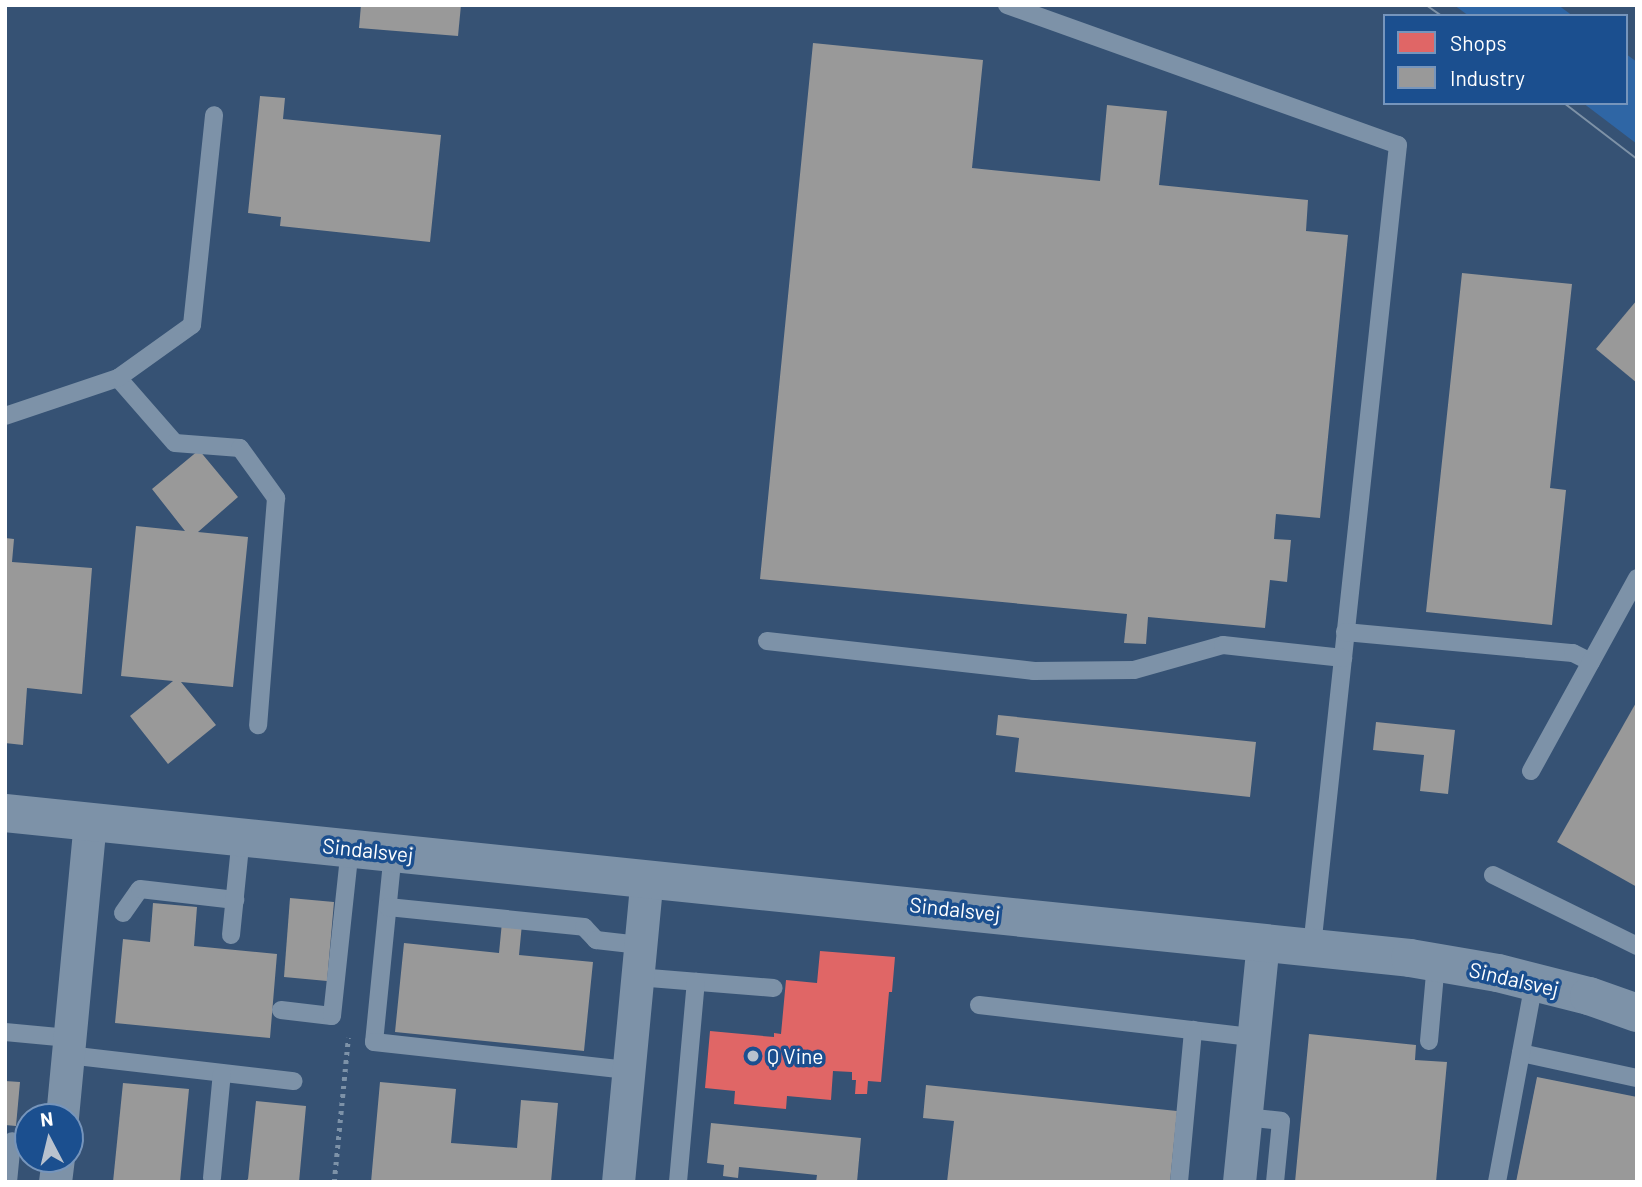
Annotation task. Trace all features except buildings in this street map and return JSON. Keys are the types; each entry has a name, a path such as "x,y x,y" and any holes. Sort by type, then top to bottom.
{"street":[{"name":"Sindalsvej","path":"5,813 1263,941 1436,962 1534,982 1637,1013"},
{"path":"63,1103 90,821"},
{"path":"618,1182 647,878"},
{"path":"1239,1182 1263,941"}],"lane":[{"path":"1007,5 1398,145 1312,947"},
{"path":"5,416 118,378 192,325 214,115"},
{"path":"118,378 175,443 240,447 276,498 258,725"},
{"path":"1531,771 1637,578"},
{"path":"1346,632 1573,653 1591,662"},
{"path":"767,640 1034,671 1134,670 1223,645 1343,658"},
{"path":"231,935 241,837"},
{"path":"281,1010 332,1016 350,848"},
{"path":"393,852 374,1042 628,1070"},
{"path":"1493,875 1637,946"},
{"path":"123,914 140,889 234,900"},
{"path":"388,907 584,927 596,940 639,961 696,982 774,988"},
{"path":"1429,1041 1436,962"},
{"path":"678,1182 696,982"},
{"path":"1497,1182 1534,982"},
{"path":"979,1005 1253,1037"},
{"path":"1179,1182 1193,1030"},
{"path":"5,1032 68,1047 222,1073 294,1081"},
{"path":"1521,1053 1637,1077"},
{"path":"212,1178 222,1073"},
{"path":"1245,1117 1281,1121 1275,1182"},
{"path":"8,1182 12,1140"}],"shaded area":[{"path":"1454,5 1558,5 1570,14 1466,14"},
{"path":"1628,55 1637,62 1637,144 1586,105 1628,105"}],"tram line":[{"path":"1426,5 1439,14"},
{"path":"1567,105 1637,159"}],"place":[{"name":"Q Vine","path":"753,1056"}]}
